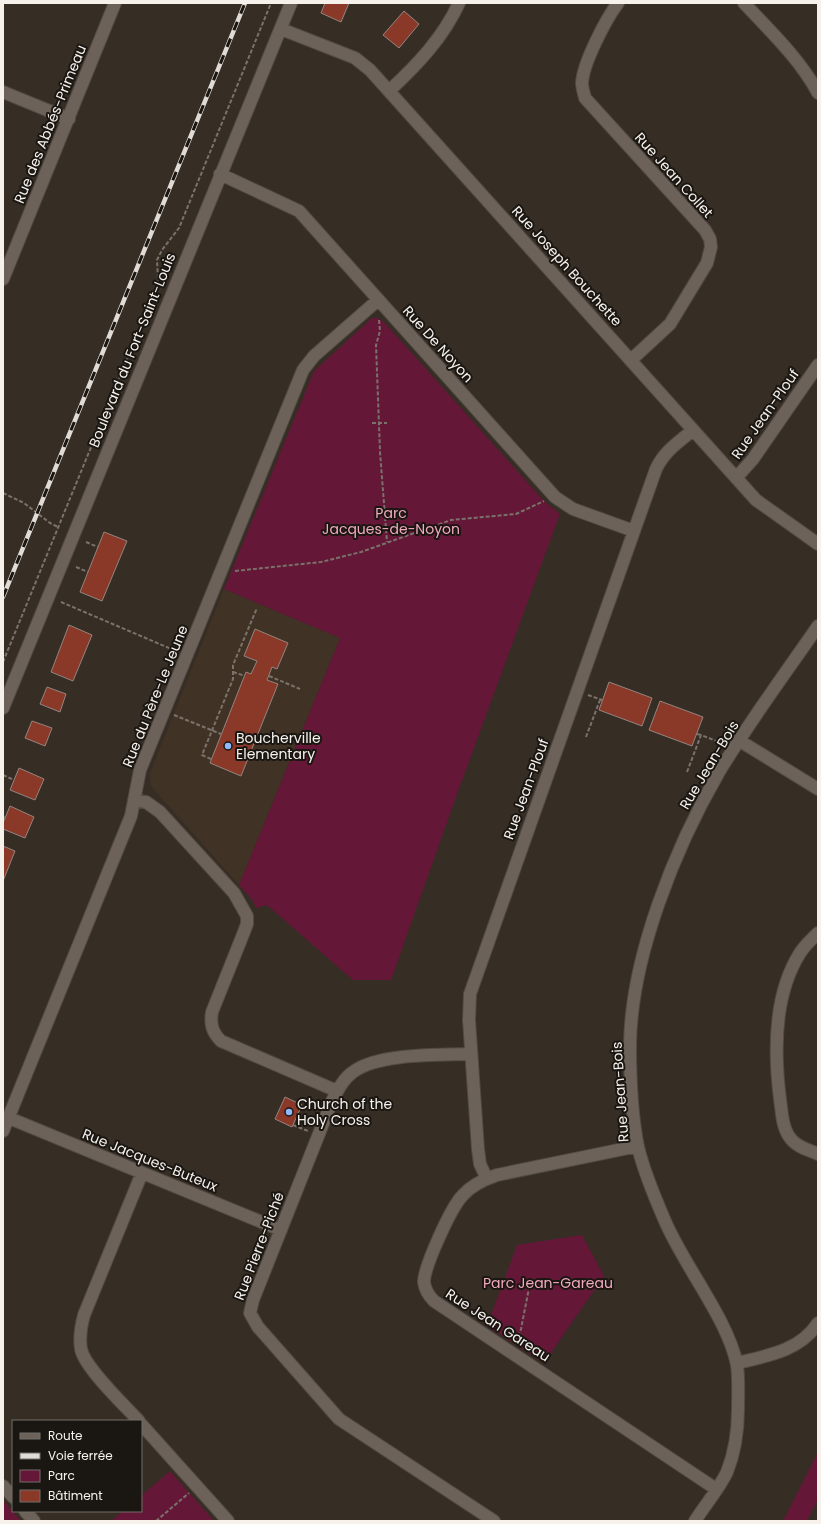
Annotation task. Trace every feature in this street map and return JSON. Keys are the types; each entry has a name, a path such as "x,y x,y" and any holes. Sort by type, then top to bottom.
{"street":[{"name":"Rue des Abbés-Primeau","path":"3,279 116,3"},
{"name":"Boulevard du Fort-Saint-Louis","path":"3,708 291,3"},
{"path":"389,91 408,73 439,39 459,3"},
{"name":"Rue Jean Collet","path":"618,3 608,16 600,33 582,81 585,98 705,230 710,239 711,247 707,263 670,324 631,360"},
{"path":"744,3 781,43 812,82 818,93"},
{"name":"Rue Joseph Bouchette","path":"281,29 355,58 370,70 631,360 692,431 736,478 764,507 818,544"},
{"path":"3,92 69,119"},
{"name":"Rue De Noyon","path":"220,174 299,211 555,497 573,509 634,531"},
{"name":"Rue du Père-Le Jeune","path":"3,1131 131,816 140,770 303,370 314,356 378,300"},
{"name":"Rue Jean-Plouf","path":"736,478 754,459 818,365"},
{"name":"Rue Jean-Plouf","path":"487,1179 479,1157 471,1054 469,1004 473,984 634,531 662,458 692,431"},
{"name":"Rue Jean-Bois","path":"695,1521 726,1473 734,1448 738,1409 736,1364 716,1314 675,1244 665,1221 638,1146 631,1076 630,1043 634,1002 643,957 663,895 684,842 712,785 818,626"},
{"path":"740,741 818,789"},
{"path":"134,800 146,802 160,812 234,893 247,916 247,924 212,1012 211,1021 215,1036 222,1041 337,1091"},
{"path":"818,932 800,954 788,981 779,1020 776,1059 782,1114 788,1134 797,1144 818,1154"},
{"name":"Rue Pierre-Piché","path":"471,1054 393,1059 376,1062 353,1072 337,1091 253,1300 250,1313 253,1320 339,1419 494,1521"},
{"name":"Rue Jacques-Buteux","path":"9,1118 281,1230"},
{"name":"Rue Jean Gareau","path":"638,1146 487,1179 466,1191 453,1208 426,1272 425,1287 430,1297 716,1489"},
{"path":"138,1420 87,1362 81,1350 80,1333 84,1315 142,1173"},
{"path":"736,1364 790,1348 807,1337 818,1323"},
{"path":"142,1425 228,1521"},
{"path":"3,1486 12,1496"},
{"path":"26,1512 34,1521"}],"path":[{"name":"Boulevard du Fort-Saint-Louis","path":"3,662 155,291 158,279 157,260 162,250 179,228 271,3"},
{"path":"259,32 264,33"},
{"path":"379,316 380,331 376,345 387,543"},
{"path":"372,423 387,423"},
{"path":"3,494 24,503 50,523 58,527"},
{"path":"230,571 322,562 361,552 450,520 516,514 547,500"},
{"path":"86,542 98,547"},
{"path":"76,567 88,572"},
{"path":"61,602 178,653"},
{"path":"211,759 202,755 233,679 234,665 257,608"},
{"path":"233,672 244,676"},
{"path":"269,676 300,689"},
{"path":"585,694 601,700 586,737"},
{"path":"173,714 221,734"},
{"path":"697,734 727,745"},
{"path":"687,772 701,735"},
{"path":"3,776 14,780"},
{"path":"293,1125 311,1132"},
{"path":"515,1345 521,1329 530,1278"},
{"path":"156,1521 191,1492"}],"shaded area":[{"name":"Boucherville Elementary","path":"224,589 340,638 239,885 151,786 150,779 150,773"}],"green space":[{"name":"Parc Jacques-de-Noyon","path":"372,318 377,318 384,322 544,501 560,514 456,797 391,980 353,980 267,905 256,908 252,899 239,885 340,638 224,589 314,371"},
{"name":"Parc Jean-Gareau","path":"582,1235 604,1276 544,1363 487,1326 517,1245"},
{"path":"818,1452 818,1499 807,1521 783,1521"},
{"path":"170,1471 214,1521 111,1521 122,1512 142,1512 142,1495"},
{"path":"3,1500 21,1521 3,1521"}],"building":[{"path":"325,3 349,3 341,22 321,13"},
{"path":"404,11 419,24 399,48 383,35"},
{"path":"104,532 127,541 102,601 80,592"},
{"path":"69,625 92,635 73,681 51,672"},
{"path":"255,629 288,643 277,669 272,667 267,680 278,684 241,776 210,763 246,672 251,674 257,661 244,656"},
{"path":"609,682 652,698 642,726 599,710"},
{"path":"47,687 66,694 60,712 40,704"},
{"path":"660,701 703,717 692,746 649,730"},
{"path":"32,721 52,728 45,746 25,738"},
{"path":"19,768 44,779 35,800 10,790"},
{"path":"10,806 34,817 25,838 3,829 3,823"},
{"path":"3,846 15,851 3,881"},
{"name":"Church of the Holy Cross","path":"285,1097 302,1105 292,1127 275,1119"}],"railway":[{"path":"3,597 245,3"}],"place":[{"name":"Boucherville Elementary","path":"228,746"},
{"name":"Church of the Holy Cross","path":"289,1112"}]}
